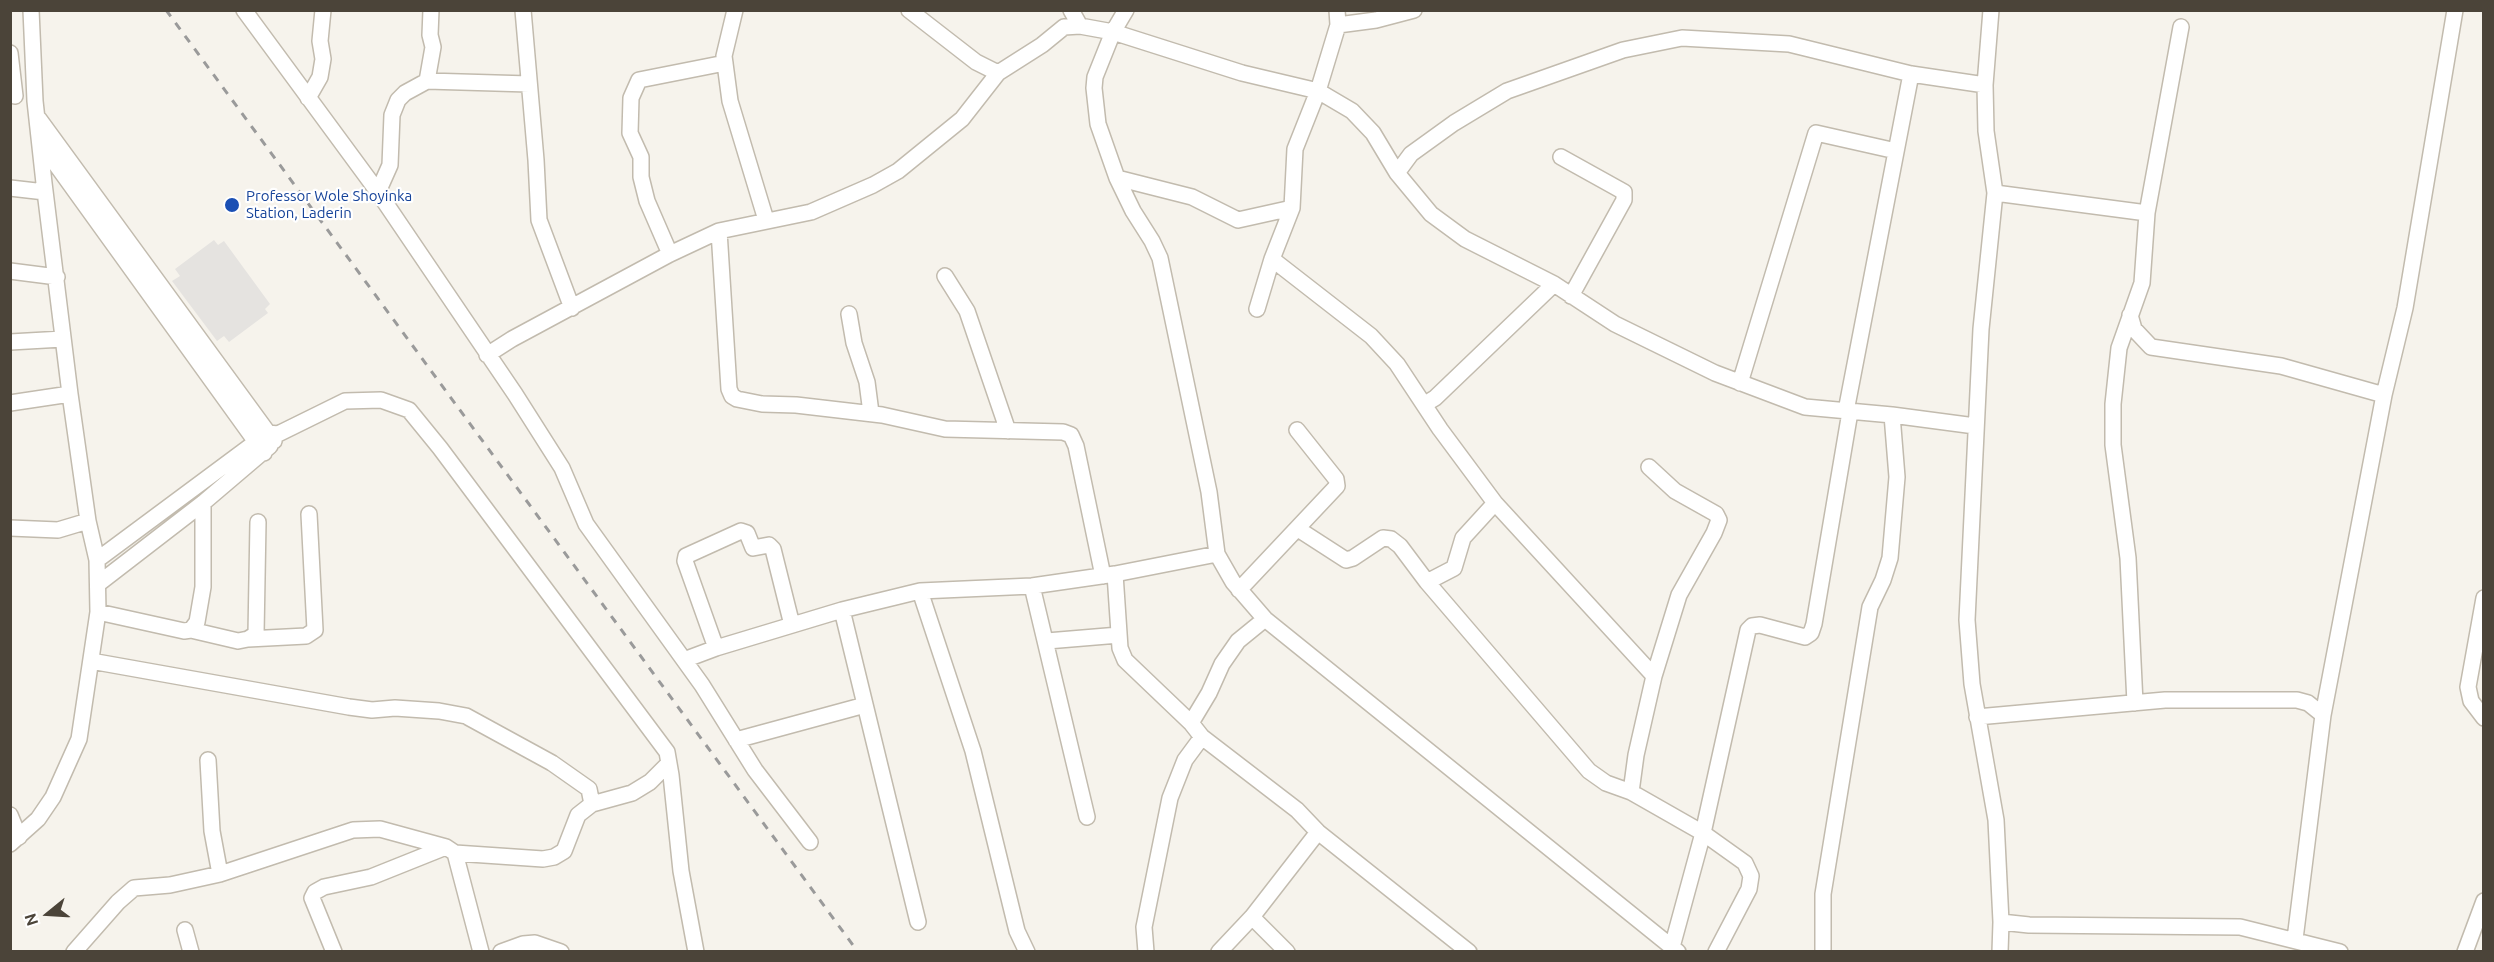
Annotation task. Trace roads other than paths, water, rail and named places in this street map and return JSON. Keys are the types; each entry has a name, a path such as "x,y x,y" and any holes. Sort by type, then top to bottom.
{"street":[{"path":"15,840 38,819 53,797 79,739 98,612 99,584 63,339 36,109 31,10"},
{"path":"244,10 378,192 515,394 562,468 586,524 684,660 755,770 810,842"},
{"path":"308,98 320,77 323,59 320,41 323,10"},
{"path":"427,81 433,47 430,35 431,10"},
{"path":"523,10 539,220 572,308"},
{"path":"735,10 724,56 730,101 766,220"},
{"path":"909,10 976,62 998,73"},
{"path":"1071,10 1080,26"},
{"path":"1126,10 1113,33 1095,77 1098,124 1133,211 1160,258 1209,492 1217,554 1239,590 1265,619 1675,949 1748,630 1752,626 1760,625 1805,636 1810,633 1814,624 1848,412 1911,74"},
{"path":"1257,309 1272,258 1292,208 1295,149 1318,91 1337,18 1376,20 1414,10"},
{"path":"1991,10 1985,85 1986,131 1995,193 1981,329 1967,620 1971,684 1996,820 2001,922 2000,951"},
{"path":"2295,939 2322,715 2384,395 2405,308 2454,10"},
{"path":"487,355 670,254 719,231 811,212 873,185 898,171 962,119 998,73 1042,45 1064,27 1080,26 1113,33 1242,73 1318,91 1352,111 1373,133 1397,173 1431,214 1465,239 1554,284 1615,324 1715,374 1805,407 1975,426"},
{"path":"2135,703 2128,558 2113,445 2113,404 2119,348 2142,283 2146,213 2181,27"},
{"path":"1397,173 1411,154 1454,123 1507,92 1623,50 1682,38 1789,44 1911,74 1985,85"},
{"path":"10,53 13,95 36,109 87,196 268,440"},
{"path":"670,254 647,201 641,177 641,157 630,133 630,98 639,80 725,63"},
{"path":"378,192 390,165 392,115 398,100 405,93 427,81 529,84"},
{"path":"1740,383 1816,133 1896,151"},
{"path":"40,143 69,182 87,196"},
{"path":"1561,157 1624,192 1624,200 1571,296"},
{"path":"1118,178 1192,197 1238,220 1292,208"},
{"path":"10,188 45,187 56,180 69,182"},
{"path":"1995,193 2146,213"},
{"path":"719,231 729,389 732,396 762,404 871,413 945,429 1063,432 1071,435 1076,446 1109,575 1120,648 1125,660 1191,723 1202,737 1297,810 1318,832 1470,951"},
{"path":"1272,258 1371,336 1397,364 1440,429 1495,503 1654,676"},
{"path":"10,271 57,277"},
{"path":"945,276 967,311 1008,431"},
{"path":"1425,404 1436,398 1554,284"},
{"path":"849,314 854,343 867,382 871,413"},
{"path":"2130,315 2134,329 2151,347"},
{"path":"10,342 63,339"},
{"path":"2119,348 2151,347 2281,366 2384,395"},
{"path":"10,403 70,394"},
{"path":"97,560 268,440 345,401 381,400 409,410 440,448 667,752 681,872 696,951"},
{"path":"1823,951 1822,894 1870,607 1883,580 1890,558 1897,477 1892,415"},
{"path":"1239,590 1338,486 1336,479 1297,430"},
{"path":"99,584 203,503 268,440"},
{"path":"1631,792 1636,755 1654,676 1679,595 1719,520 1716,514 1675,491 1649,467"},
{"path":"191,630 197,622 203,587 203,503"},
{"path":"1427,582 1454,568 1464,538 1495,503"},
{"path":"98,612 238,641 306,636 315,630 309,514"},
{"path":"10,528 58,530 88,521"},
{"path":"248,639 256,634 258,522"},
{"path":"1298,529 1346,560 1353,558 1383,538 1391,539 1400,546 1427,582 1589,771 1606,783 1631,792 1703,834 1745,864 1751,876 1749,889 1716,951"},
{"path":"716,648 685,561 686,556 741,531 747,533 753,548 769,545 773,549 792,625"},
{"path":"684,660 842,610 920,591 1032,586 1109,575 1217,554"},
{"path":"1032,586 1047,641 1087,817"},
{"path":"920,591 973,751 1017,931 1027,951"},
{"path":"2484,598 2468,687 2471,701 2484,718"},
{"path":"842,610 918,922"},
{"path":"1191,723 1209,693 1222,664 1238,641 1265,619"},
{"path":"1047,641 1119,635"},
{"path":"91,661 372,711 395,708 439,711 466,716 561,770 589,789 592,804"},
{"path":"1977,717 2165,700 2297,700 2308,703 2322,715"},
{"path":"736,740 865,705"},
{"path":"1146,951 1144,927 1170,798 1185,760 1202,737"},
{"path":"207,760 212,831 220,874"},
{"path":"74,951 134,888 170,885 220,874 352,830 380,829 450,850 543,859 554,857 564,851 578,815 592,804 632,793 650,782 669,764"},
{"path":"10,815 15,840"},
{"path":"1218,951 1252,917 1318,832"},
{"path":"334,951 312,898 315,892 324,887 371,878 450,850"},
{"path":"450,850 481,951"},
{"path":"2465,951 2484,901"},
{"path":"1252,917 1287,951"},
{"path":"2001,922 2029,925 2240,927 2340,951"},
{"path":"184,930 191,951"},
{"path":"501,951 535,943 561,951"}],"railway":[{"path":"166,10 858,952"}],"place":[{"name":"Professor Wole Shoyinka Station, Laderin","path":"232,205"}]}
